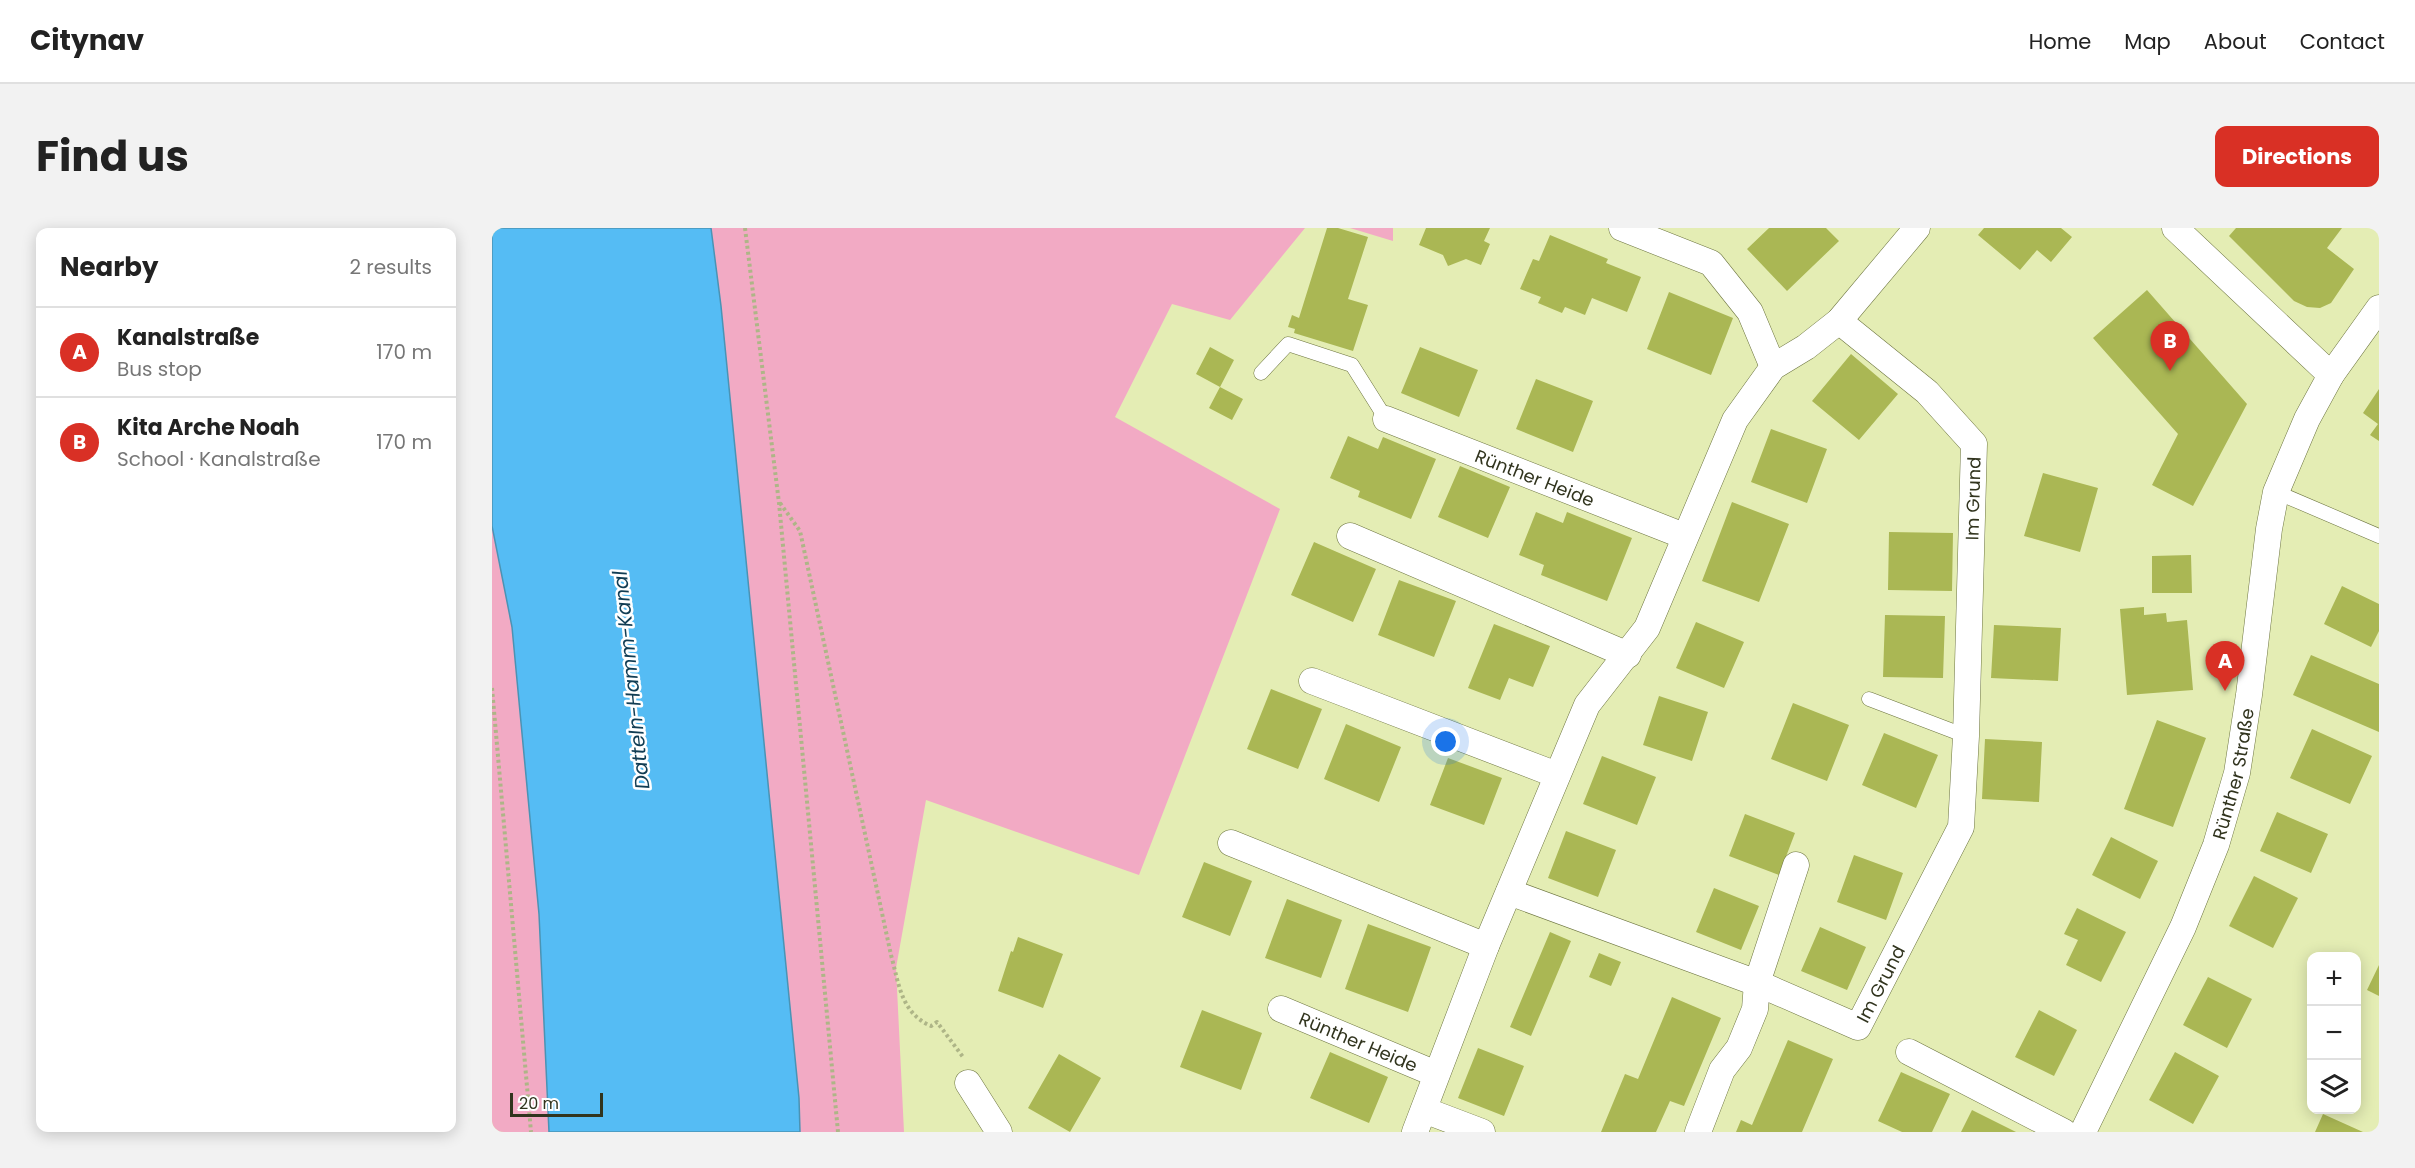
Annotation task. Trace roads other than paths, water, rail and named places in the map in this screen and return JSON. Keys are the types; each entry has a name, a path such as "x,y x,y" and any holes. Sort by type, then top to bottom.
{"street":[{"path":"1622,228 1711,263 1750,312 1773,367"},
{"name":"Rünther Heide","path":"1482,1132 1420,1121 1486,946 1587,705 1647,628 1734,420 1773,367 1806,347 1839,321 1917,228"},
{"path":"2175,228 2331,375"},
{"name":"Rünther Straße","path":"2083,1132 2183,927 2219,835 2237,772 2269,529 2276,492 2307,419 2331,375 2379,308"},
{"name":"Im Grund","path":"1509,892 1757,983 1858,1027 1961,827 1966,736 1974,444 1927,392 1839,321"},
{"name":"Rünther Heide","path":"1386,419 1684,536"},
{"path":"1350,536 1628,655"},
{"path":"1312,681 1557,775"},
{"path":"1231,843 1486,946"},
{"path":"1698,1132 1722,1070 1739,1048 1755,1009 1757,983 1796,865"},
{"name":"Rünther Heide","path":"1281,1009 1436,1074"},
{"path":"1909,1052 2064,1132"},
{"path":"968,1083 999,1132"}],"lane":[{"path":"1261,373 1288,344 1352,365 1386,419"},
{"path":"2276,492 2379,536"},
{"path":"1869,699 1966,736"}],"water":[{"name":"Datteln-Hamm-Kanal","path":"492,228 711,228 721,306 799,1098 800,1132 549,1132 539,914 512,627 492,526"}],"place":[{"name":"Kita Arche Noah","path":"2170,371"},
{"name":"Kanalstraße","path":"2225,691"}]}
